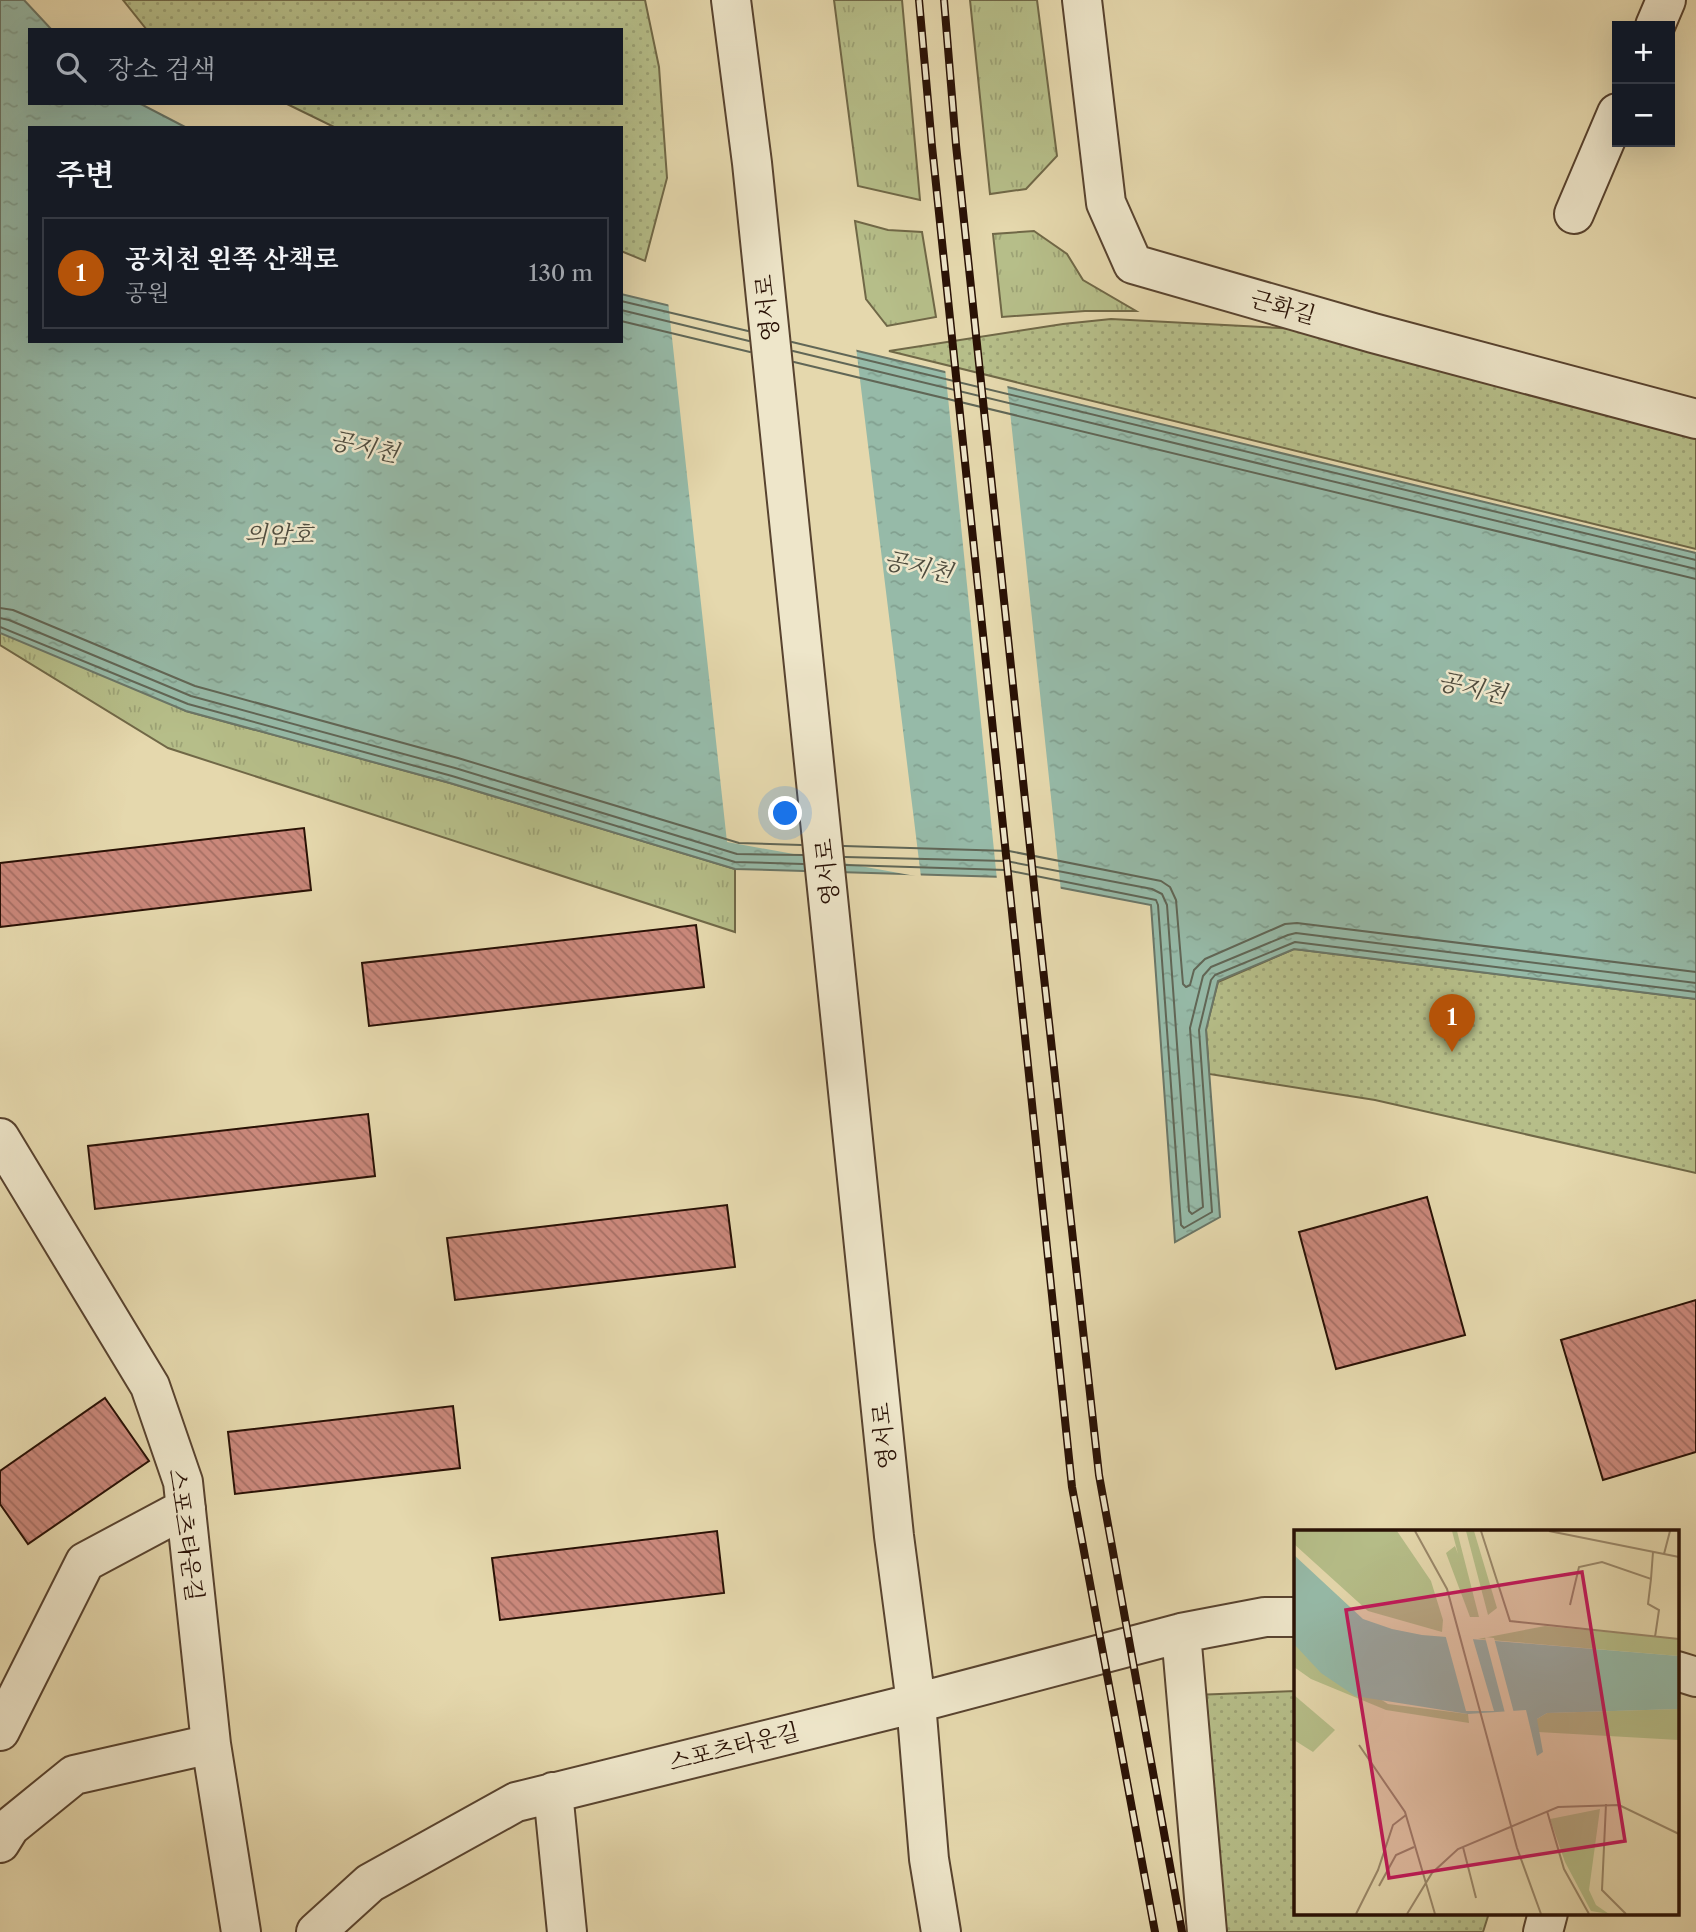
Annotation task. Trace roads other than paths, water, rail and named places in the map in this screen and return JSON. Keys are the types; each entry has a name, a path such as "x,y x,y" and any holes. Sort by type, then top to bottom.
{"street":[{"name":"영서로","path":"731,0 760,237 894,1536 916,1703 929,1858 941,1932"},
{"name":"근화길","path":"1082,0 1106,203 1133,264 1373,333 1696,419"},
{"path":"1657,21 1666,0"},
{"path":"1574,214 1612,125"},
{"name":"스포츠타운길","path":"0,1138 150,1387 183,1482 211,1744 241,1932"},
{"path":"0,1731 85,1562 186,1508"},
{"path":"916,1703 1181,1633 1265,1616 1294,1617"},
{"path":"1181,1633 1207,1932"},
{"path":"1678,1671 1696,1677"},
{"name":"스포츠타운길","path":"316,1932 370,1883 516,1802 916,1703"},
{"path":"0,1843 10,1827 74,1775 211,1744"},
{"path":"553,1792 567,1932"},
{"path":"1543,1932 1548,1914"}],"water":[{"path":"0,0 24,0 50,28 28,28 28,105 143,105 183,126 28,126 28,343 623,343 623,294 1696,553 1696,999 1294,949 1218,981 1206,1030 1220,1217 1175,1242 1151,905 1005,877 735,869 450,783 186,711 0,633"}],"railway":[{"path":"919,0 1072,1487 1155,1932"},
{"path":"944,0 956,145 1099,1475 1182,1932"}],"place":[{"name":"공치천 왼쪽 산책로","path":"1452,1052"}],"water label":[{"name":"공지천","path":"364,447"},
{"name":"의암호","path":"279,535"},
{"name":"공지천","path":"918,567"},
{"name":"공지천","path":"1472,688"}]}
